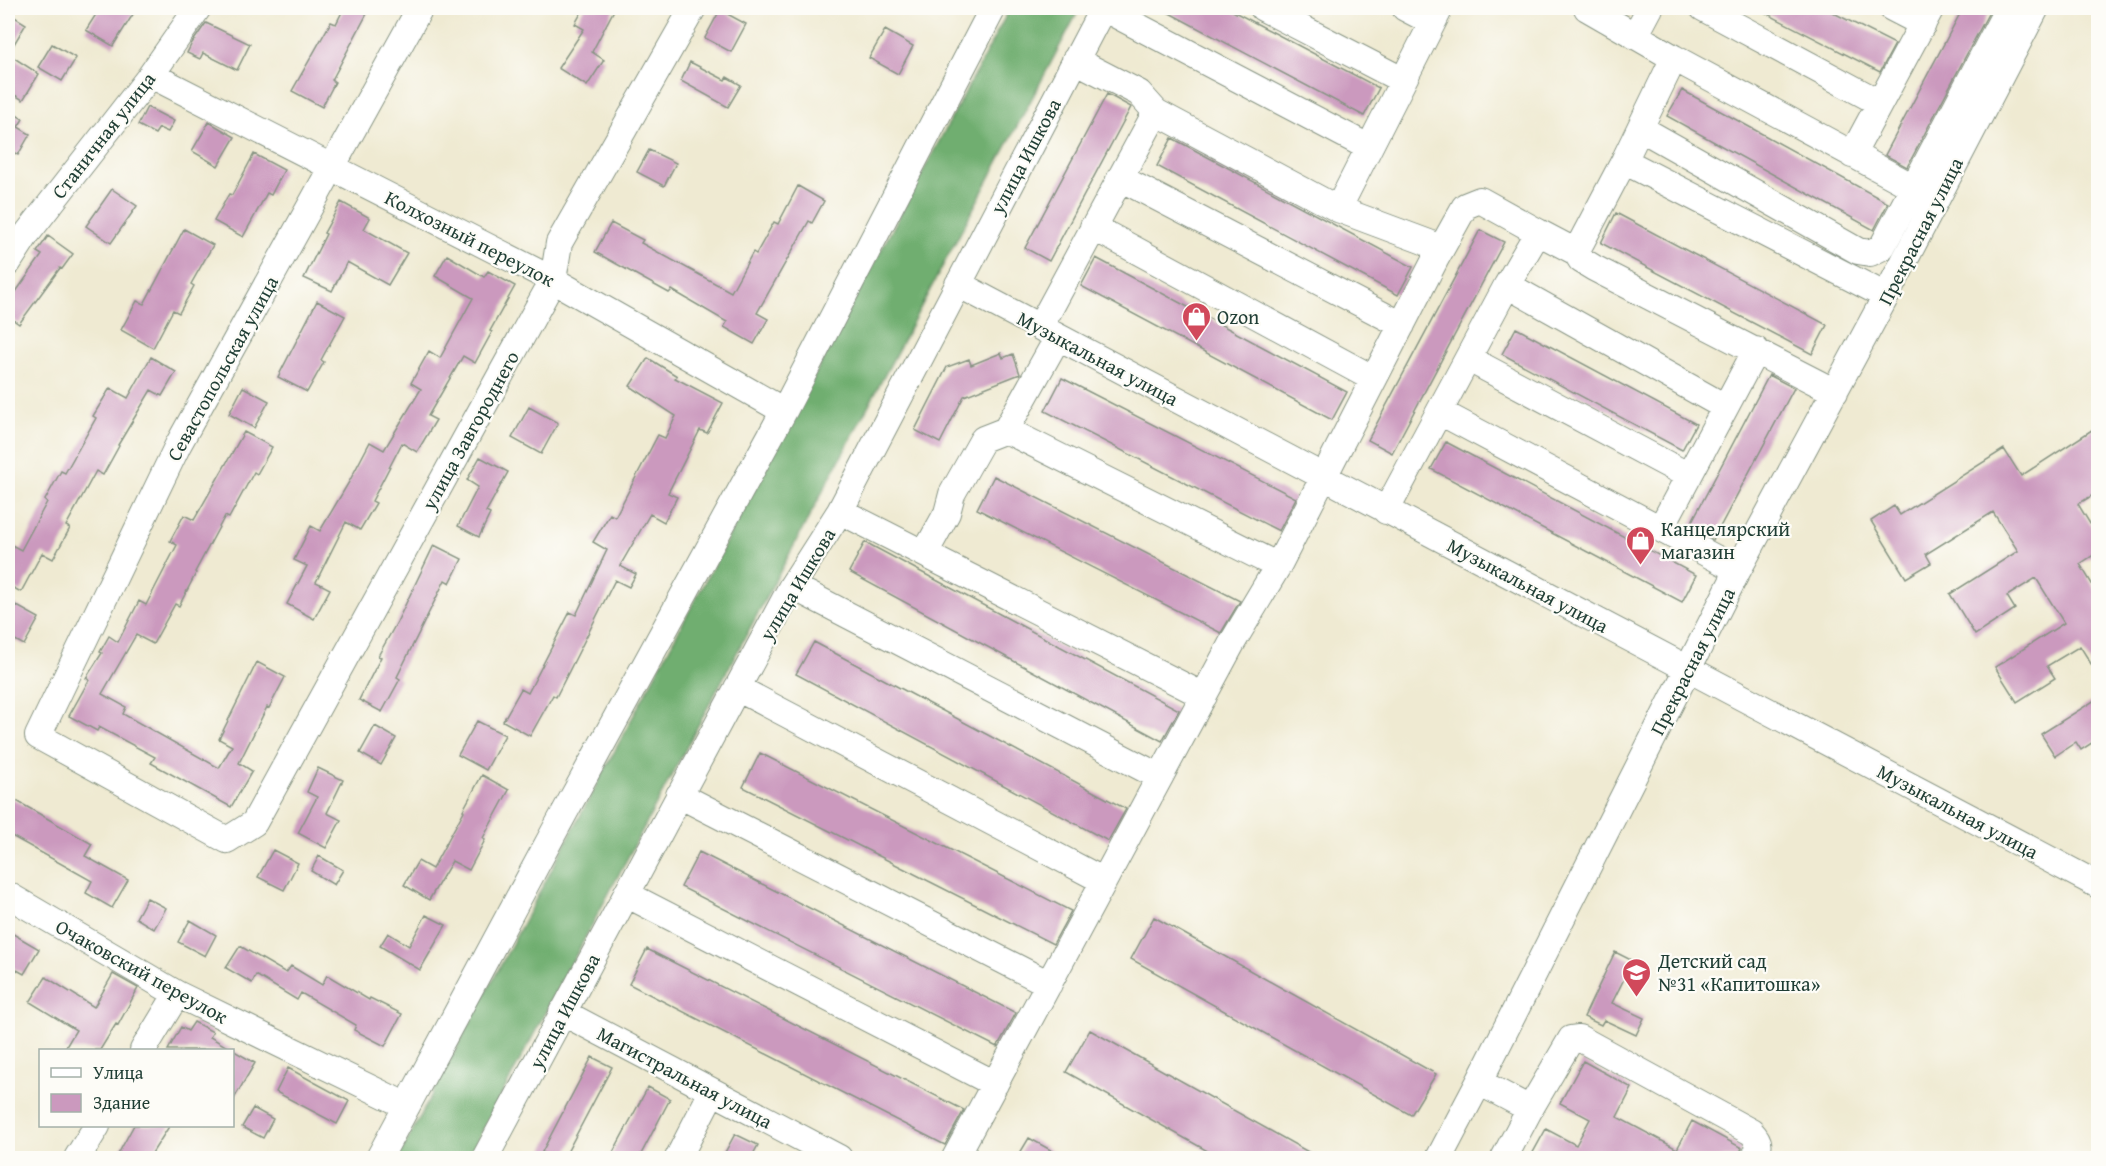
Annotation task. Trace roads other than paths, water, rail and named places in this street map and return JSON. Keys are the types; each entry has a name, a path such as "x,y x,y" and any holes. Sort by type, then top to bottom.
{"street":[{"name":"Станичная улица","path":"8,263 26,235 151,75 198,8"},
{"name":"Севастопольская улица","path":"226,840 38,736 178,445 420,8"},
{"name":"улица Завгороднего","path":"226,840 254,823 553,280 559,243 693,8"},
{"path":"379,1158 784,411 993,8"},
{"path":"1103,8 1368,147"},
{"name":"улица Ишкова","path":"485,1158 792,586 840,511 1103,8"},
{"path":"1263,8 1402,80"},
{"path":"1338,209 1436,15 1405,8"},
{"path":"1587,8 1674,58 1936,199"},
{"path":"1635,36 1650,8"},
{"path":"1702,8 1880,103"},
{"path":"1852,155 1927,16 1892,8"},
{"path":"1640,128 1858,251 1870,253 1882,247 2008,8"},
{"name":"Прекрасная улица","path":"1438,1158 1479,1082 1738,570 1886,297 2036,8"},
{"path":"1576,252 1624,161 1674,58"},
{"path":"1075,60 1139,93 1156,112 1338,209 1429,243 1435,251 1435,260"},
{"name":"Колхозный переулок","path":"151,75 553,280 784,411"},
{"path":"925,553 947,513 952,494 983,439 1006,430 1093,227 1156,112"},
{"path":"1624,161 1886,297"},
{"path":"1120,178 1402,325"},
{"path":"955,1158 1232,643 1278,566 1464,207 1480,200 1576,252 1581,260 1594,268 1835,392"},
{"path":"1093,227 1374,379"},
{"path":"1386,511 1507,285 1538,232"},
{"name":"Музыкальная улица","path":"958,284 2098,885"},
{"path":"1507,285 1725,407"},
{"path":"1661,528 1756,350"},
{"path":"1469,358 1689,477"},
{"path":"1440,412 1738,570"},
{"path":"1006,430 1278,566"},
{"path":"840,511 1204,696"},
{"path":"792,586 1160,777"},
{"path":"737,688 1104,881"},
{"path":"679,795 1048,984"},
{"path":"626,894 995,1084"},
{"name":"Очаковский переулок","path":"8,895 177,994 407,1106"},
{"path":"144,1049 177,994"},
{"name":"Магистральная улица","path":"562,1012 839,1158"},
{"path":"1504,1158 1571,1039 1579,1038 1751,1132 1758,1139 1760,1147 1754,1158"},
{"path":"1479,1082 1530,1109"},
{"path":"678,1158 712,1092"},
{"path":"77,1158 97,1127"}],"place":[{"name":"Ozon","path":"1196,342"},
{"name":"Канцелярский магазин","path":"1640,566"},
{"name":"Детский сад №31 «Капитошка»","path":"1637,998"}]}
